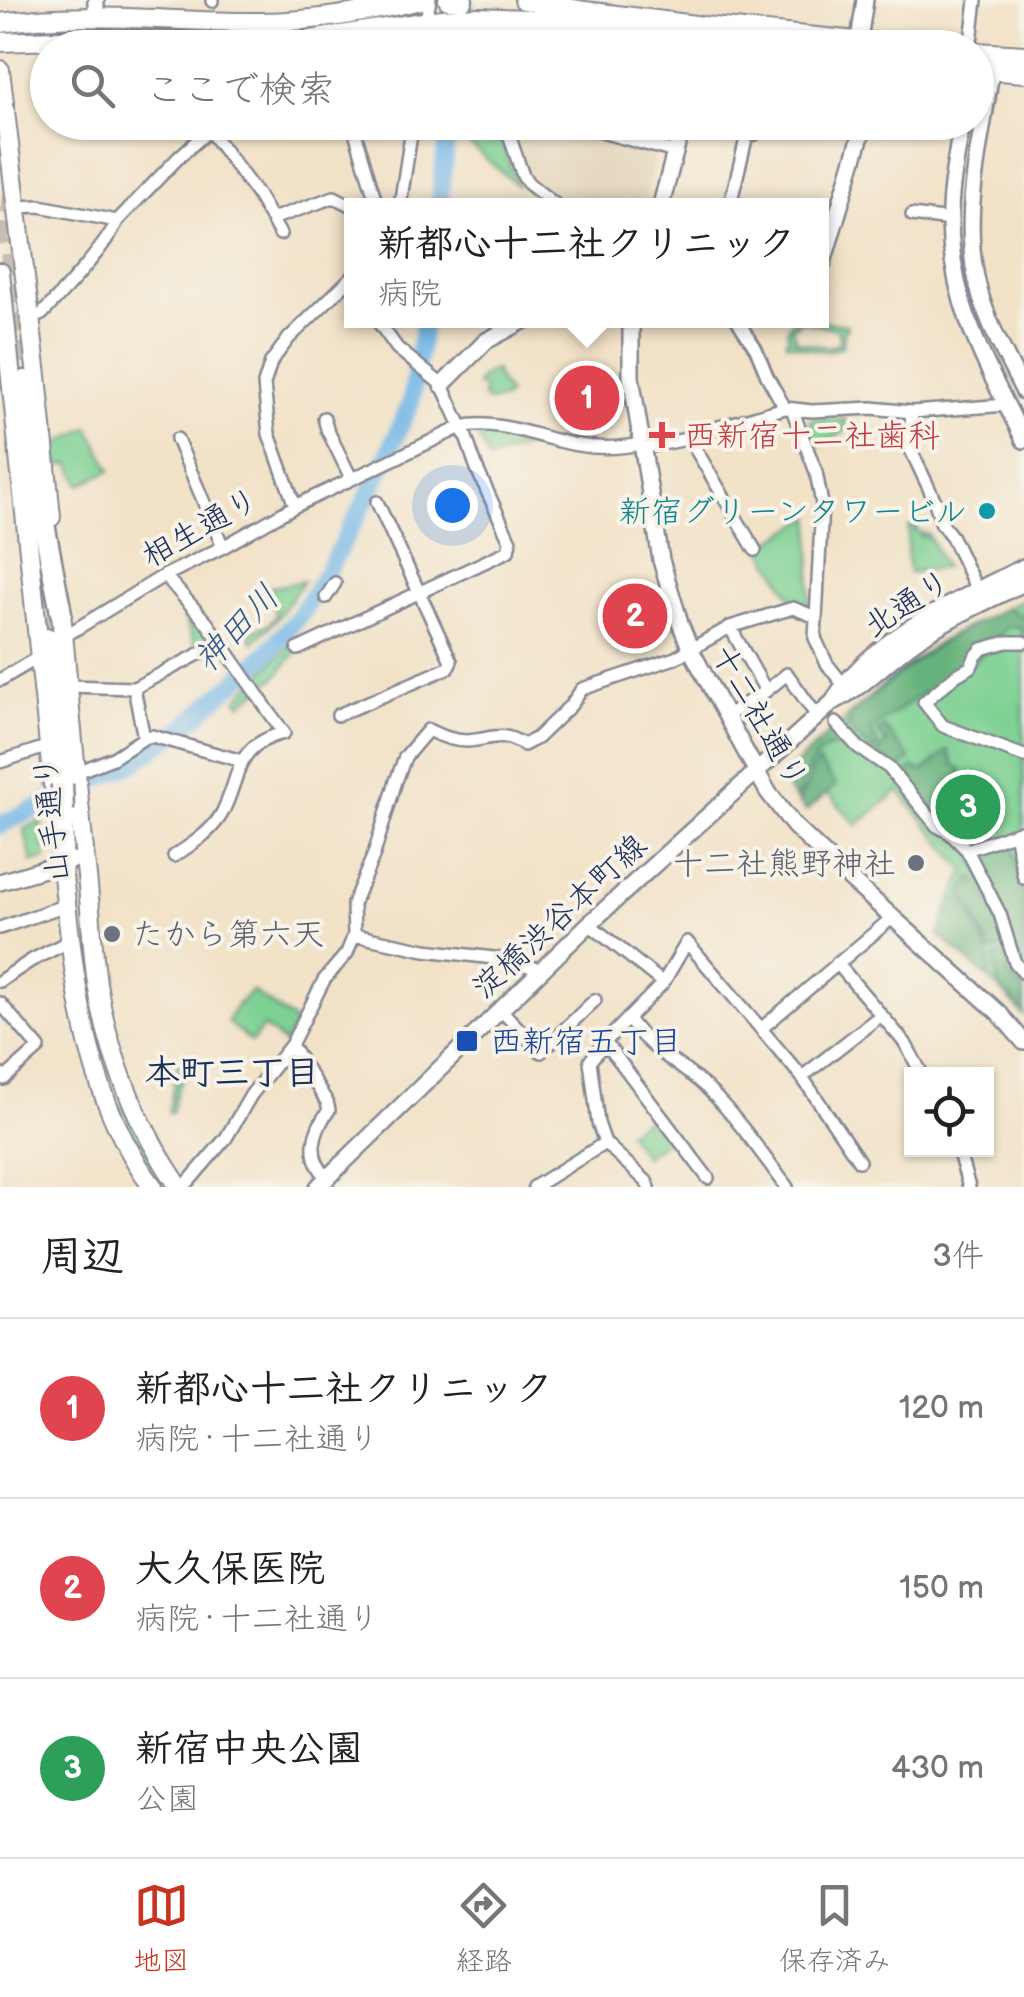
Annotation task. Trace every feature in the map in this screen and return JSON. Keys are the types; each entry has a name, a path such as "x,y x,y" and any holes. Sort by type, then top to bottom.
{"highway":[{"path":"24,379 36,482 61,613"},
{"path":"50,644 66,781 62,863"}],"main road":[{"path":"0,23 96,8 218,21 270,22 318,18 420,0"},
{"path":"387,30 426,21 462,0"},
{"path":"602,0 616,15"},
{"path":"860,30 864,0"},
{"path":"452,6 478,17 525,10 548,2 670,30"},
{"path":"548,2 582,28"},
{"path":"525,10 582,28 604,30"},
{"path":"0,42 30,41"},
{"path":"994,52 1024,55"},
{"name":"山手通り","path":"0,70 29,320 24,379 50,644 49,746 66,781"},
{"path":"994,70 1024,73"},
{"path":"663,198 679,140"},
{"path":"829,242 859,140"},
{"path":"960,140 950,220 955,278 971,333 1024,440"},
{"path":"977,140 970,226 977,283 991,326 1024,392"},
{"name":"山手通り","path":"0,272 4,348 24,379"},
{"path":"442,384 486,342 511,328"},
{"name":"十二社通り","path":"627,328 630,377 661,560 690,650 756,772 794,826 1000,1013 1024,1042"},
{"name":"北通り","path":"834,702 843,684 882,648 913,626 1024,567"},
{"name":"北通り","path":"756,772 834,702 851,693 894,656 1024,582"},
{"name":"山手通り","path":"61,613 50,644 68,686 66,781"},
{"name":"淀橋渋谷本町線","path":"322,1182 540,970 756,772"},
{"name":"山手通り","path":"66,809 84,856 98,984 108,1034 142,1124 160,1159 182,1187"},
{"path":"0,882 84,856"},
{"name":"山手通り","path":"62,863 81,1017 99,1084 129,1151 153,1187"}],"street":[{"path":"424,30 430,0"},
{"path":"972,30 976,0"},
{"path":"218,21 218,30"},
{"path":"29,320 42,314 61,294 117,221 199,140"},
{"path":"222,140 280,234"},
{"path":"357,140 374,198"},
{"path":"401,198 410,140"},
{"path":"511,140 523,176 546,198"},
{"path":"631,140 675,152"},
{"path":"732,198 746,140"},
{"path":"272,218 334,197 344,202"},
{"path":"16,207 40,206 117,221"},
{"path":"912,215 950,220"},
{"path":"292,507 268,434 264,384 271,362 289,338 344,286"},
{"path":"298,649 508,551 510,541 442,384 382,328"},
{"path":"742,328 789,408 816,472 822,504 817,646 843,684"},
{"path":"461,427 482,423 602,448 689,438 789,408 912,412 1007,405"},
{"path":"912,412 910,446 942,524 977,590"},
{"path":"324,418 351,478"},
{"name":"相生通り","path":"0,680 50,644 165,576 292,507 461,427"},
{"path":"689,438 756,550"},
{"path":"177,439 224,547"},
{"path":"338,714 448,668 450,662 377,502"},
{"path":"165,576 207,623 284,733 257,742 249,750 219,819 199,840 174,856"},
{"path":"326,597 334,583"},
{"path":"182,1187 226,1138 251,1095 291,1045 324,980 346,953 354,935 353,904 369,868 396,781 405,757 428,730 463,740 480,740 489,735 524,745 537,738 582,689 675,658 730,628 792,608 816,617"},
{"path":"730,628 766,691"},
{"path":"1024,642 982,649 971,667 924,702 943,726 1024,756"},
{"path":"68,686 134,688 220,643"},
{"path":"726,716 787,674 818,716"},
{"path":"134,688 148,737"},
{"path":"836,723 858,747 889,768 937,826 967,850 1000,914 1015,963 1024,974"},
{"path":"66,781 148,737 242,761"},
{"path":"0,762 49,746"},
{"path":"967,850 1020,832 1024,878"},
{"path":"0,928 66,905"},
{"path":"762,1028 893,917"},
{"path":"589,924 663,983"},
{"path":"354,935 425,950 512,960 540,970"},
{"path":"0,981 70,942"},
{"path":"649,1187 605,1143 598,1122 590,1061 663,983 687,942 802,1077 859,1161"},
{"path":"837,963 906,1043 918,1067"},
{"path":"500,1009 541,1052 595,1000"},
{"path":"0,1002 39,1048 2,1079"},
{"path":"802,1077 881,1015"},
{"path":"628,1018 646,1039 730,1111 787,1187"},
{"path":"605,1042 708,1178"},
{"path":"291,1045 327,1102 328,1110 314,1139 322,1182"},
{"path":"534,1187 605,1143"},
{"path":"960,1157 969,1187"}],"shaded area":[{"path":"501,140 660,140 645,198 537,198 518,186"}],"green space":[{"path":"464,140 501,140 518,186"},
{"path":"829,322 847,325 843,345 830,350 786,343 787,330 792,328 796,341 830,347 839,343 840,336 837,329 829,327"},
{"path":"495,370 508,394 504,399 487,402 481,385 477,386"},
{"path":"812,419 846,419 846,428 815,447 808,427"},
{"path":"89,427 111,470 80,485 71,464 57,465 58,444"},
{"path":"476,431 521,442 525,447 489,460"},
{"path":"812,516 810,608 795,604 762,547"},
{"path":"913,526 921,537 922,531 927,538 928,534 945,567 909,573 909,527"},
{"path":"303,581 278,617 253,643 248,631 268,625 276,616 269,588"},
{"path":"1024,599 1024,1016 998,987 939,935 965,871 899,791 857,825 828,793 806,811 788,790 790,770 889,679 949,636"},
{"path":"1006,608 1024,617 1024,639 1020,627 1007,626 971,664 870,730 878,745 872,751 846,727 851,722 848,716 919,658"},
{"path":"194,613 216,642 197,650 184,617"},
{"path":"295,639 298,649 276,677 241,704 237,699"},
{"path":"884,727 910,759 899,770 877,753 887,743 878,732"},
{"path":"830,732 835,737 839,733 851,748 835,747 820,753 796,799 788,790 790,770"},
{"path":"948,750 954,765 961,769 961,775 951,786 950,809 976,842 969,844 958,831 940,822 902,776 913,768 923,772"},
{"path":"818,762 836,785 806,811 798,802"},
{"path":"41,821 46,859 32,862 24,829"},
{"path":"1011,839 1024,895 1024,967 972,853"},
{"path":"973,877 989,901 1005,947 991,952 969,902 960,895"},
{"path":"951,901 966,904 983,940 989,960 988,978 939,935"},
{"path":"1006,953 1011,964 1007,973 1020,988 1024,987 1024,1014 999,988 994,957"},
{"path":"252,991 296,1023 285,1044 264,1027 251,1042 227,1022"},
{"path":"179,1061 194,1065 179,1085 171,1114 168,1113"},
{"path":"126,1105 155,1163 145,1167 114,1111"},
{"path":"655,1113 671,1137 644,1156 627,1132"}],"waterway":[{"name":"神田川","path":"462,30 465,3"},
{"name":"神田川","path":"440,198 447,140"},
{"name":"神田川","path":"0,825 133,763 183,728 265,655 300,615 359,513 411,402 423,328"}],"tunnel":[{"path":"12,194 8,233 25,381"},
{"path":"33,527 49,639"},
{"path":"48,766 55,842"}],"place":[{"name":"新都心十二社クリニック","path":"587,398"},
{"name":"西新宿十二社歯科","path":"662,435"},
{"name":"新宿グリーンタワービル","path":"987,511"},
{"name":"大久保医院","path":"635,616"},
{"name":"新宿中央公園","path":"968,807"},
{"name":"十二社熊野神社","path":"916,863"},
{"name":"たから第六天","path":"112,934"},
{"name":"西新宿五丁目","path":"467,1041"}],"district":[{"name":"本町三丁目","path":"232,1072"}]}
